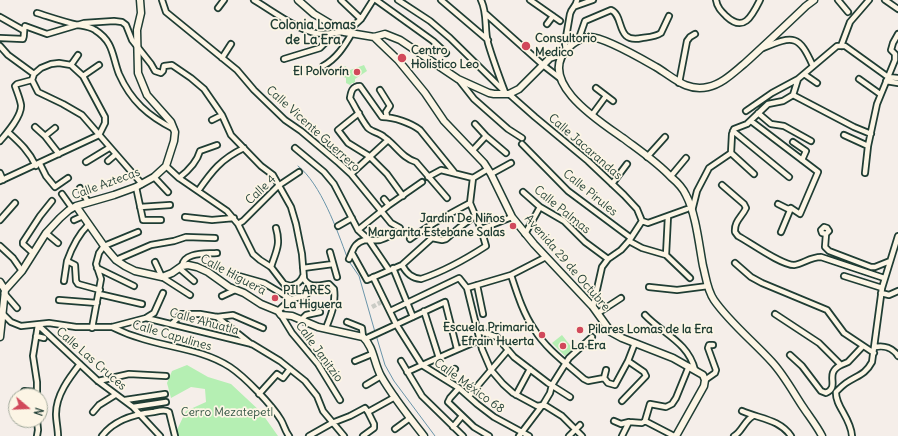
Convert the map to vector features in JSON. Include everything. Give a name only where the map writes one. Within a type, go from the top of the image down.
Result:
[{"type":"street","points":[[140,0],[141,13],[137,30],[138,73],[147,94],[174,129]]},
{"type":"street","name":"Calle Vicente Guerrero","points":[[162,0],[166,12],[237,70],[254,90],[284,120],[301,131],[350,174],[382,212],[400,230],[384,239],[368,239]]},
{"type":"street","points":[[218,8],[224,0]]},
{"type":"street","points":[[254,0],[290,22],[316,33],[348,32],[374,37],[385,34],[392,36],[458,79],[489,93],[507,93],[519,89],[553,57],[562,56]]},
{"type":"street","points":[[298,0],[314,14],[348,32]]},
{"type":"street","points":[[341,0],[361,19]]},
{"type":"street","points":[[322,66],[332,62],[347,42],[348,32],[361,19],[374,0],[433,41],[446,53]]},
{"type":"street","name":"Calle Jacarandas","points":[[398,0],[430,21],[450,38],[507,93],[588,161],[637,209],[642,220]]},
{"type":"street","points":[[441,0],[488,40]]},
{"type":"street","points":[[481,0],[486,14],[488,40],[507,93]]},
{"type":"street","points":[[530,0],[560,21]]},
{"type":"street","points":[[576,6],[577,0]]},
{"type":"street","points":[[566,51],[565,43],[571,10],[576,6],[593,0]]},
{"type":"street","points":[[716,0],[719,9],[738,24],[743,23],[752,15],[760,0]]},
{"type":"street","points":[[561,79],[559,67],[562,56],[566,51],[578,41],[586,38],[594,38],[614,45],[658,68],[679,83],[691,87],[702,88],[717,84],[731,75],[814,0]]},
{"type":"street","points":[[842,46],[850,22],[869,0]]},
{"type":"street","points":[[885,0],[898,9]]},
{"type":"street","points":[[841,1],[848,12]]},
{"type":"street","points":[[578,41],[585,21],[611,10],[615,12],[621,29],[626,35],[637,39],[655,36],[661,33],[668,16]]},
{"type":"street","points":[[37,13],[86,26],[95,30],[104,37],[111,46],[120,75],[130,95],[148,114],[174,129]]},
{"type":"street","points":[[486,14],[543,65],[561,79],[575,101],[671,176],[685,193],[708,286],[713,299],[773,363],[822,436]]},
{"type":"street","points":[[547,24],[553,16]]},
{"type":"street","points":[[0,17],[25,32],[23,39],[0,38]]},
{"type":"street","points":[[23,30],[25,26],[47,34],[89,22],[122,22],[126,25],[132,40],[151,64],[155,72],[161,73],[164,66],[172,65],[198,83],[208,94],[222,115],[232,135],[261,166],[273,175],[291,207],[302,254],[304,279],[306,283],[315,286],[329,284],[334,289],[334,307],[326,328]]},
{"type":"street","points":[[284,59],[320,48],[325,43],[330,33]]},
{"type":"street","points":[[679,83],[687,41],[690,36],[695,34]]},
{"type":"street","points":[[865,173],[868,146],[880,94],[896,57],[891,50],[898,34]]},
{"type":"street","name":"Avenida 29 de Octubre","points":[[374,37],[398,60],[425,93],[444,121],[474,150],[490,172],[512,217],[525,234],[593,307],[611,332],[689,366],[703,375],[705,380]]},
{"type":"street","points":[[762,48],[788,40],[794,40],[801,44],[814,66]]},
{"type":"street","points":[[222,58],[231,44]]},
{"type":"street","points":[[0,46],[8,55],[34,74]]},
{"type":"street","points":[[746,111],[772,93],[798,79],[837,46],[845,46],[887,79],[898,83]]},
{"type":"street","points":[[70,65],[78,55]]},
{"type":"street","points":[[0,173],[2,180],[38,165],[99,135],[105,117],[83,76],[70,65],[59,63],[41,68],[34,74],[32,80],[38,92],[82,115],[99,135],[139,185],[140,207],[143,220],[162,220]]},
{"type":"street","points":[[83,76],[99,65]]},
{"type":"street","points":[[804,74],[817,83]]},
{"type":"street","points":[[887,79],[898,78]]},
{"type":"street","name":"Calle Pirules","points":[[458,79],[474,99],[522,141],[568,191],[642,248],[666,255]]},
{"type":"street","points":[[733,131],[751,121],[768,104],[783,101],[793,95],[798,79]]},
{"type":"street","points":[[859,79],[880,94]]},
{"type":"street","points":[[0,141],[8,132],[20,112],[20,103],[15,86],[17,84],[32,80]]},
{"type":"street","points":[[447,198],[416,162],[409,160],[394,144],[369,129],[350,98],[353,89],[356,86],[360,86],[382,117],[387,117],[414,125],[420,130],[454,172]]},
{"type":"street","points":[[596,88],[614,101]]},
{"type":"street","points":[[380,90],[390,106],[386,112],[387,117]]},
{"type":"street","points":[[793,95],[854,127],[871,134]]},
{"type":"street","points":[[592,115],[606,96]]},
{"type":"street","points":[[359,113],[338,130],[348,143],[369,156],[387,174],[403,196]]},
{"type":"street","points":[[758,113],[771,124],[784,126],[811,141]]},
{"type":"street","points":[[212,120],[222,115]]},
{"type":"street","points":[[751,121],[818,172],[800,214],[791,208],[788,209],[778,204]]},
{"type":"street","points":[[475,124],[486,136],[506,153]]},
{"type":"street","points":[[35,127],[45,136],[59,154]]},
{"type":"street","points":[[45,136],[55,128]]},
{"type":"street","name":"Calle Aztecas","points":[[5,292],[22,271],[46,233],[60,218],[74,207],[139,185],[154,177],[166,166],[174,142],[174,129]]},
{"type":"street","points":[[731,153],[733,131]]},
{"type":"street","points":[[733,131],[789,177]]},
{"type":"street","points":[[8,132],[24,146],[55,187],[68,178]]},
{"type":"street","points":[[844,135],[868,146]]},
{"type":"street","points":[[474,150],[486,136]]},
{"type":"street","points":[[647,157],[666,138]]},
{"type":"street","points":[[350,174],[388,140]]},
{"type":"street","points":[[793,142],[806,151],[802,160]]},
{"type":"street","points":[[179,178],[188,171],[196,161],[200,151],[216,145]]},
{"type":"street","points":[[86,162],[109,148]]},
{"type":"street","points":[[198,191],[216,168],[230,155],[244,148]]},
{"type":"street","points":[[295,148],[324,172],[334,184],[358,230],[368,239],[391,269],[408,302],[413,316]]},
{"type":"street","points":[[731,153],[754,174]]},
{"type":"street","points":[[593,307],[602,267],[608,259],[621,250],[630,240],[642,220],[648,222],[694,208],[697,191],[709,168],[731,153]]},
{"type":"street","points":[[108,161],[115,155]]},
{"type":"street","points":[[671,176],[686,158]]},
{"type":"street","points":[[428,177],[441,170],[454,172],[473,178],[511,164]]},
{"type":"street","points":[[612,184],[628,164]]},
{"type":"street","points":[[166,166],[179,178],[227,211],[238,224],[253,254],[271,267],[284,284],[291,286],[300,282],[304,274]]},
{"type":"street","name":"Calle 4","points":[[238,224],[243,221],[278,186],[299,172]]},
{"type":"street","points":[[154,177],[168,192]]},
{"type":"street","points":[[402,266],[409,275],[421,279],[463,261],[479,248],[484,247],[486,244],[470,203],[473,178]]},
{"type":"street","points":[[358,230],[389,205],[422,182]]},
{"type":"street","points":[[722,185],[745,206],[744,211],[735,226],[735,232],[738,236],[777,259],[784,263],[797,265],[808,259],[821,257],[884,278]]},
{"type":"street","points":[[80,188],[88,202]]},
{"type":"street","name":"Calle Palmas","points":[[523,192],[540,207],[564,221],[585,242],[608,259]]},
{"type":"street","points":[[62,194],[83,216],[104,246],[116,260],[135,271],[162,277],[190,295]]},
{"type":"street","points":[[384,199],[389,205]]},
{"type":"street","points":[[33,254],[23,244],[23,242],[52,201]]},
{"type":"street","points":[[0,220],[15,203]]},
{"type":"street","points":[[410,239],[432,223],[455,213],[470,203]]},
{"type":"street","points":[[140,207],[170,205]]},
{"type":"street","points":[[525,234],[540,207]]},
{"type":"street","points":[[781,232],[791,208]]},
{"type":"street","points":[[74,220],[83,216]]},
{"type":"street","points":[[352,253],[367,280],[391,269],[402,266],[432,238],[442,240],[446,239],[475,216]]},
{"type":"street","points":[[668,216],[666,255],[690,278]]},
{"type":"street","points":[[185,217],[212,220],[234,218]]},
{"type":"street","points":[[481,229],[512,217]]},
{"type":"street","points":[[338,226],[352,218]]},
{"type":"street","points":[[64,281],[67,261],[72,249],[88,224]]},
{"type":"street","points":[[271,267],[277,251],[279,238],[276,228]]},
{"type":"street","points":[[92,328],[100,292],[101,278],[97,268],[98,258],[104,246],[138,232]]},
{"type":"street","points":[[46,233],[58,243]]},
{"type":"street","points":[[826,234],[825,247],[828,251],[871,267],[875,267],[890,261]]},
{"type":"street","points":[[852,436],[849,421],[836,397],[836,392],[846,383],[860,376],[868,369],[872,362],[884,278],[898,236]]},
{"type":"street","points":[[116,260],[150,245],[174,241],[186,237],[215,238]]},
{"type":"street","points":[[349,259],[356,245],[368,239]]},
{"type":"street","points":[[0,246],[13,258],[22,271]]},
{"type":"street","points":[[330,252],[337,277]]},
{"type":"street","points":[[162,277],[172,273],[180,267],[185,259],[191,256],[217,254]]},
{"type":"street","points":[[467,288],[477,286],[502,276],[511,275],[546,256]]},
{"type":"street","points":[[67,261],[75,265],[76,281],[78,284],[142,304]]},
{"type":"street","points":[[155,262],[162,277]]},
{"type":"street","points":[[735,263],[751,277],[762,283],[827,310],[844,333],[874,353]]},
{"type":"street","points":[[303,268],[333,264]]},
{"type":"street","name":"Calle Higuera","points":[[180,267],[188,265],[208,272],[219,281],[279,313],[364,338]]},
{"type":"street","points":[[180,267],[194,281]]},
{"type":"street","points":[[97,268],[134,286]]},
{"type":"street","points":[[232,274],[264,283],[290,299]]},
{"type":"street","points":[[511,275],[520,303],[534,330],[552,350],[584,379],[588,381],[604,378]]},
{"type":"street","points":[[844,276],[882,290],[889,295],[898,290]]},
{"type":"street","name":"Calle México 68","points":[[374,277],[396,324],[422,365],[459,388],[494,417],[521,434],[529,436]]},
{"type":"street","points":[[390,311],[459,278],[467,288],[482,350],[491,370],[502,384],[516,396],[537,406],[543,405],[562,416],[582,436]]},
{"type":"street","points":[[0,282],[5,292],[17,308]]},
{"type":"street","points":[[279,313],[290,299],[305,296],[315,286]]},
{"type":"street","points":[[477,286],[483,314]]},
{"type":"street","points":[[649,287],[677,290],[708,286]]},
{"type":"street","points":[[222,296],[235,290]]},
{"type":"street","points":[[0,337],[2,301],[5,292]]},
{"type":"street","points":[[146,318],[154,313],[162,293]]},
{"type":"street","points":[[598,313],[621,298]]},
{"type":"street","points":[[59,300],[98,303]]},
{"type":"street","points":[[364,338],[372,336],[444,302],[457,349]]},
{"type":"street","points":[[424,311],[439,358]]},
{"type":"street","points":[[301,320],[306,315],[320,312]]},
{"type":"street","name":"Calle Las Cruces","points":[[2,313],[7,319],[17,325],[38,325],[98,381],[133,407],[160,436]]},
{"type":"street","name":"Calle Janitzio","points":[[279,313],[292,333],[318,364],[340,400]]},
{"type":"street","points":[[172,324],[182,314],[200,314],[217,317],[233,315],[263,328]]},
{"type":"street","points":[[645,314],[657,326],[685,348],[691,357],[695,370]]},
{"type":"street","points":[[776,314],[820,343],[841,365]]},
{"type":"street","points":[[217,317],[252,344]]},
{"type":"street","name":"Calle Ahuatla","points":[[38,325],[48,323],[76,327],[112,327],[146,318],[238,342],[252,344],[280,361],[312,388],[323,411],[344,436]]},
{"type":"street","points":[[347,322],[362,328],[364,338],[381,376],[423,435]]},
{"type":"street","points":[[37,388],[33,356],[38,325]]},
{"type":"street","name":"Calle Capulines","points":[[112,327],[133,336],[185,349],[219,361],[235,372],[259,394],[281,420],[285,431],[289,436]]},
{"type":"street","points":[[478,331],[497,336],[508,350],[530,369],[570,397]]},
{"type":"street","points":[[36,336],[44,338]]},
{"type":"street","points":[[521,434],[543,405],[550,393],[552,385],[566,362],[572,354],[592,337]]},
{"type":"street","points":[[407,372],[480,340]]},
{"type":"street","points":[[604,378],[608,383],[615,385],[628,361],[635,343]]},
{"type":"street","points":[[614,421],[621,424],[629,422],[642,423],[645,421],[675,436],[701,392],[705,380],[716,370],[708,348],[709,344],[713,344]]},
{"type":"street","points":[[790,356],[802,366],[821,391],[826,393],[830,391],[833,386],[833,372],[835,368],[848,362],[864,346]]},
{"type":"street","points":[[875,347],[887,347],[897,354]]},
{"type":"street","points":[[469,396],[508,350]]},
{"type":"street","points":[[355,361],[372,354]]},
{"type":"street","points":[[401,361],[422,396],[463,436]]},
{"type":"street","points":[[622,401],[646,376],[644,372],[628,361]]},
{"type":"street","points":[[58,436],[56,413],[57,403],[65,385],[80,364]]},
{"type":"street","points":[[645,421],[650,404],[666,407],[672,404],[689,366]]},
{"type":"street","points":[[259,394],[277,374],[283,378],[290,369]]},
{"type":"street","points":[[447,380],[455,369]]},
{"type":"street","points":[[516,396],[530,369]]},
{"type":"street","points":[[604,378],[606,370]]},
{"type":"street","points":[[98,381],[129,374],[166,376]]},
{"type":"street","points":[[366,385],[381,376]]},
{"type":"street","points":[[459,388],[448,402],[474,427],[489,436]]},
{"type":"street","points":[[124,400],[165,394]]},
{"type":"street","points":[[93,412],[99,405],[116,395]]},
{"type":"street","points":[[368,412],[395,397]]},
{"type":"street","points":[[133,407],[166,402]]},
{"type":"street","points":[[309,436],[332,423],[365,408],[374,424],[374,428],[364,436]]},
{"type":"street","points":[[102,436],[128,417],[139,413],[168,410],[175,436]]},
{"type":"street","points":[[742,411],[781,425],[791,436]]},
{"type":"street","points":[[453,427],[462,416]]},
{"type":"street","points":[[734,436],[749,418],[753,416]]},
{"type":"street","points":[[394,428],[410,418]]},
{"type":"street","points":[[622,436],[629,422]]},
{"type":"street","points":[[569,436],[580,425]]},
{"type":"green space","name":"El Polvorín","points":[[364,65],[367,71],[355,79],[355,82],[350,85],[346,83],[346,78],[339,75],[345,66],[350,70]]},
{"type":"green space","name":"La Era","points":[[562,335],[573,349],[565,356],[552,343]]},
{"type":"green space","name":"Cerro Mezatepetl","points":[[187,365],[208,377],[231,384],[261,412],[278,436],[176,436],[175,434],[186,411],[206,402],[205,389],[191,387],[171,398],[167,383],[172,371]]},
{"type":"waterway","points":[[298,166],[314,184],[321,196],[333,221],[347,257]]},
{"type":"waterway","points":[[348,260],[359,276],[375,332]]},
{"type":"waterway","points":[[376,335],[385,365],[394,381],[435,436]]},
{"type":"tunnel","points":[[372,307],[385,300]]},
{"type":"place","name":"Consultorio Medico","points":[[526,46]]},
{"type":"place","name":"Centro Holistico Leo","points":[[402,58]]},
{"type":"place","name":"El Polvorín","points":[[357,72]]},
{"type":"place","name":"Jardin De Niños Margarita Estebane Salas","points":[[513,226]]},
{"type":"place","name":"PILARES La Higuera","points":[[275,298]]},
{"type":"place","name":"Pilares Lomas de la Era","points":[[580,330]]},
{"type":"place","name":"Escuela Primaria Efrain Huerta","points":[[542,335]]},
{"type":"place","name":"La Era","points":[[563,346]]},
{"type":"district","name":"Colonia Lomas de La Era","points":[[313,32]]}]
